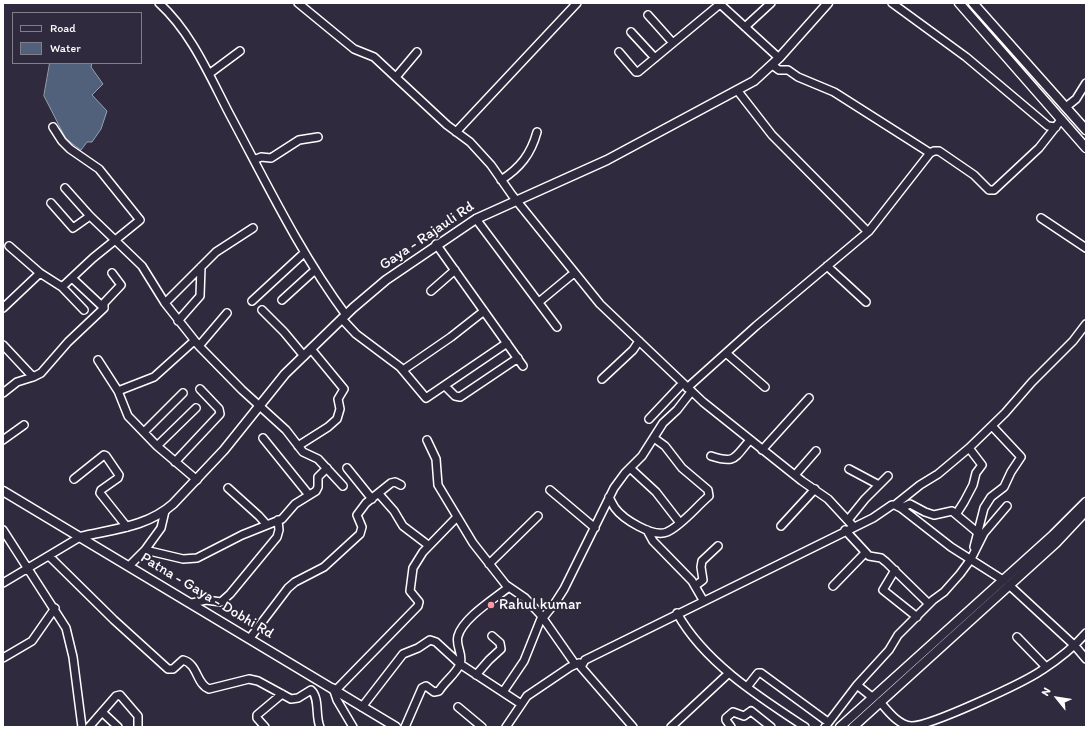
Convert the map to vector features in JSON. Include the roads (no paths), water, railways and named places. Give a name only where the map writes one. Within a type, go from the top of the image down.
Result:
[{"type":"main road","name":"Gaya - Rajauli Rd","points":[[80,537],[127,527],[165,512],[197,480],[235,437],[276,384],[311,349],[344,317],[386,280],[436,244],[476,219],[607,160],[757,78],[779,58],[828,3]]},
{"type":"main road","points":[[959,3],[1086,148]]},
{"type":"main road","points":[[973,3],[1086,130]]},
{"type":"main road","name":"Patna - Gaya - Dobhi Rd","points":[[3,490],[396,727]]},
{"type":"main road","points":[[853,727],[1006,582],[1086,502]]},
{"type":"main road","points":[[840,727],[872,697],[1006,582],[1056,543],[1086,511]]},
{"type":"street","points":[[159,3],[185,33],[209,74],[304,253],[356,334],[403,370],[426,398],[507,343]]},
{"type":"street","points":[[298,3],[354,49],[371,55],[480,152],[516,200],[600,304],[687,388],[762,450],[833,504],[853,526]]},
{"type":"street","points":[[456,132],[577,3]]},
{"type":"street","points":[[745,27],[771,3]]},
{"type":"street","points":[[892,3],[966,57],[1048,126],[1056,127]]},
{"type":"street","points":[[619,52],[636,72],[720,4],[779,58]]},
{"type":"street","points":[[648,15],[673,43]]},
{"type":"street","points":[[631,32],[654,58]]},
{"type":"street","points":[[209,74],[240,51]]},
{"type":"street","points":[[396,77],[418,52]]},
{"type":"street","points":[[772,65],[779,70],[788,70],[798,77],[834,92],[930,153]]},
{"type":"street","points":[[1066,107],[1076,99],[1086,83]]},
{"type":"street","points":[[737,90],[772,135],[868,232]]},
{"type":"street","points":[[649,419],[868,232],[930,153],[934,151],[940,152],[974,175],[989,190],[994,190],[1030,157],[1062,120]]},
{"type":"street","points":[[53,127],[62,141],[76,154],[99,169],[109,184],[139,218],[138,223],[115,239],[62,287]]},
{"type":"street","points":[[501,180],[515,171],[522,164],[534,142],[537,132]]},
{"type":"street","points":[[254,160],[260,157],[271,158],[299,140],[318,137]]},
{"type":"street","points":[[65,188],[90,216],[142,266],[165,304],[197,344],[286,430],[306,454],[318,459],[343,486]]},
{"type":"street","points":[[51,203],[73,228],[90,216]]},
{"type":"street","points":[[1041,218],[1086,248]]},
{"type":"street","points":[[476,219],[558,327]]},
{"type":"street","points":[[165,304],[216,252],[253,228]]},
{"type":"street","points":[[436,244],[524,366]]},
{"type":"street","points":[[9,246],[40,273],[62,287],[84,310]]},
{"type":"street","points":[[252,300],[304,253]]},
{"type":"street","points":[[827,266],[866,302]]},
{"type":"street","points":[[178,321],[200,296],[201,267]]},
{"type":"street","points":[[282,300],[315,270]]},
{"type":"street","points":[[431,291],[455,270]]},
{"type":"street","points":[[3,308],[40,273]]},
{"type":"street","points":[[3,393],[16,382],[41,373],[68,342],[104,307],[104,303],[121,285],[112,273]]},
{"type":"street","points":[[539,302],[574,273]]},
{"type":"street","points":[[72,278],[104,307]]},
{"type":"street","points":[[262,310],[284,332],[304,356]]},
{"type":"street","points":[[403,370],[484,311]]},
{"type":"street","points":[[118,391],[154,377],[197,344],[227,313]]},
{"type":"street","points":[[898,506],[920,485],[938,474],[969,448],[992,426],[1047,365],[1073,341],[1086,324]]},
{"type":"street","points":[[602,379],[633,350],[639,341]]},
{"type":"street","points":[[3,345],[33,377]]},
{"type":"street","points":[[298,446],[328,427],[337,419],[340,410],[338,399],[344,389],[311,349]]},
{"type":"street","points":[[726,353],[765,387]]},
{"type":"street","points":[[445,386],[455,396],[460,397],[518,358]]},
{"type":"street","points":[[98,360],[118,391],[125,411],[157,446],[197,480]]},
{"type":"street","points":[[503,692],[524,662],[542,617],[556,602],[564,589],[609,497],[630,468],[642,456],[663,423],[677,410],[687,388]]},
{"type":"street","points":[[176,462],[220,414],[219,409],[200,389]]},
{"type":"street","points":[[144,432],[183,393]]},
{"type":"street","points":[[762,450],[809,398]]},
{"type":"street","points":[[157,446],[196,408]]},
{"type":"street","points":[[3,440],[24,425]]},
{"type":"street","points":[[974,551],[982,512],[986,504],[991,497],[1004,487],[1009,474],[1021,457],[992,426]]},
{"type":"street","points":[[263,438],[309,495]]},
{"type":"street","points":[[609,497],[614,508],[621,514],[632,522],[658,534],[666,533],[680,523],[709,496],[710,492],[682,468],[665,446],[654,438]]},
{"type":"street","points":[[427,440],[436,459],[438,485],[473,543],[509,587],[530,602],[583,670],[633,727]]},
{"type":"street","points":[[711,456],[726,461],[731,460],[750,440]]},
{"type":"street","points":[[957,514],[973,486],[976,473],[982,465],[969,448]]},
{"type":"street","points":[[795,475],[816,451]]},
{"type":"street","points":[[74,478],[104,455],[106,456],[119,475],[118,478],[101,490],[100,493],[127,527]]},
{"type":"street","points":[[145,550],[183,559],[197,558],[242,534],[267,525],[285,516],[295,504],[317,489],[318,477],[327,468]]},
{"type":"street","points":[[347,468],[372,499]]},
{"type":"street","points":[[630,468],[656,492],[680,523]]},
{"type":"street","points":[[849,469],[878,485]]},
{"type":"street","points":[[848,520],[878,485],[888,476]]},
{"type":"street","points":[[250,638],[288,588],[295,582],[324,567],[360,534],[362,527],[357,515],[362,507],[391,483],[395,482],[401,485]]},
{"type":"street","points":[[228,488],[267,525]]},
{"type":"street","points":[[550,490],[595,528]]},
{"type":"street","points":[[781,526],[815,490]]},
{"type":"street","points":[[379,494],[394,511],[403,526],[428,545]]},
{"type":"street","points":[[506,727],[521,704],[531,693],[578,663],[853,526],[898,506],[910,504],[934,515],[950,510],[957,514],[977,532]]},
{"type":"street","points":[[898,506],[947,544],[1006,582],[1075,646],[1086,659]]},
{"type":"street","points":[[747,687],[758,673],[762,673],[826,725],[857,685],[888,650],[898,635],[929,604],[948,588],[971,559],[984,533],[1007,506]]},
{"type":"street","points":[[129,566],[145,550],[160,528],[165,512]]},
{"type":"street","points":[[489,564],[538,516]]},
{"type":"street","points":[[353,727],[337,700],[335,689],[418,606],[419,602],[410,593],[409,588],[413,568],[428,545],[457,517]]},
{"type":"street","points":[[192,603],[206,600],[221,602],[230,594],[277,537],[279,526],[278,520]]},
{"type":"street","points":[[3,530],[54,608],[69,637],[82,727]]},
{"type":"street","points":[[647,530],[651,538],[695,586],[703,600]]},
{"type":"street","points":[[845,530],[871,558],[881,558],[929,604]]},
{"type":"street","points":[[3,583],[80,537]]},
{"type":"street","points":[[695,586],[702,580],[702,561],[718,546]]},
{"type":"street","points":[[833,586],[866,553]]},
{"type":"street","points":[[49,556],[114,620],[168,669],[174,669],[184,660],[194,667],[202,684],[209,689],[244,679],[253,680],[294,700],[308,690],[312,691],[316,699],[316,715],[320,727]]},
{"type":"street","points":[[895,570],[883,590],[917,617]]},
{"type":"street","points":[[405,727],[422,688],[426,686],[434,692],[439,691],[460,664],[461,656],[457,639],[461,630],[474,615],[509,587]]},
{"type":"street","points":[[3,658],[32,641],[54,608]]},
{"type":"street","points":[[677,613],[691,634],[729,673],[805,727]]},
{"type":"street","points":[[880,702],[889,713],[905,724],[918,725],[942,717],[1022,682],[1075,646],[1086,633]]},
{"type":"street","points":[[476,675],[501,649],[500,643],[492,636]]},
{"type":"street","points":[[1017,637],[1046,667]]},
{"type":"street","points":[[362,707],[400,657],[407,651],[418,648],[428,640],[436,642],[460,664],[521,704]]},
{"type":"street","points":[[671,727],[729,673]]},
{"type":"street","points":[[857,685],[872,697]]},
{"type":"street","points":[[265,727],[257,718],[257,715],[282,694]]},
{"type":"street","points":[[89,727],[116,696],[121,695],[138,716],[138,727]]},
{"type":"street","points":[[458,707],[482,727]]},
{"type":"street","points":[[731,727],[726,720],[730,713],[733,712],[744,716],[752,711],[771,727]]},
{"type":"street","points":[[102,712],[118,727]]},
{"type":"water","points":[[50,64],[92,64],[91,67],[103,84],[92,95],[107,111],[101,129],[92,142],[87,142],[81,150],[66,139],[44,96]]},
{"type":"place","name":"Rahul kumar","points":[[491,605]]}]
